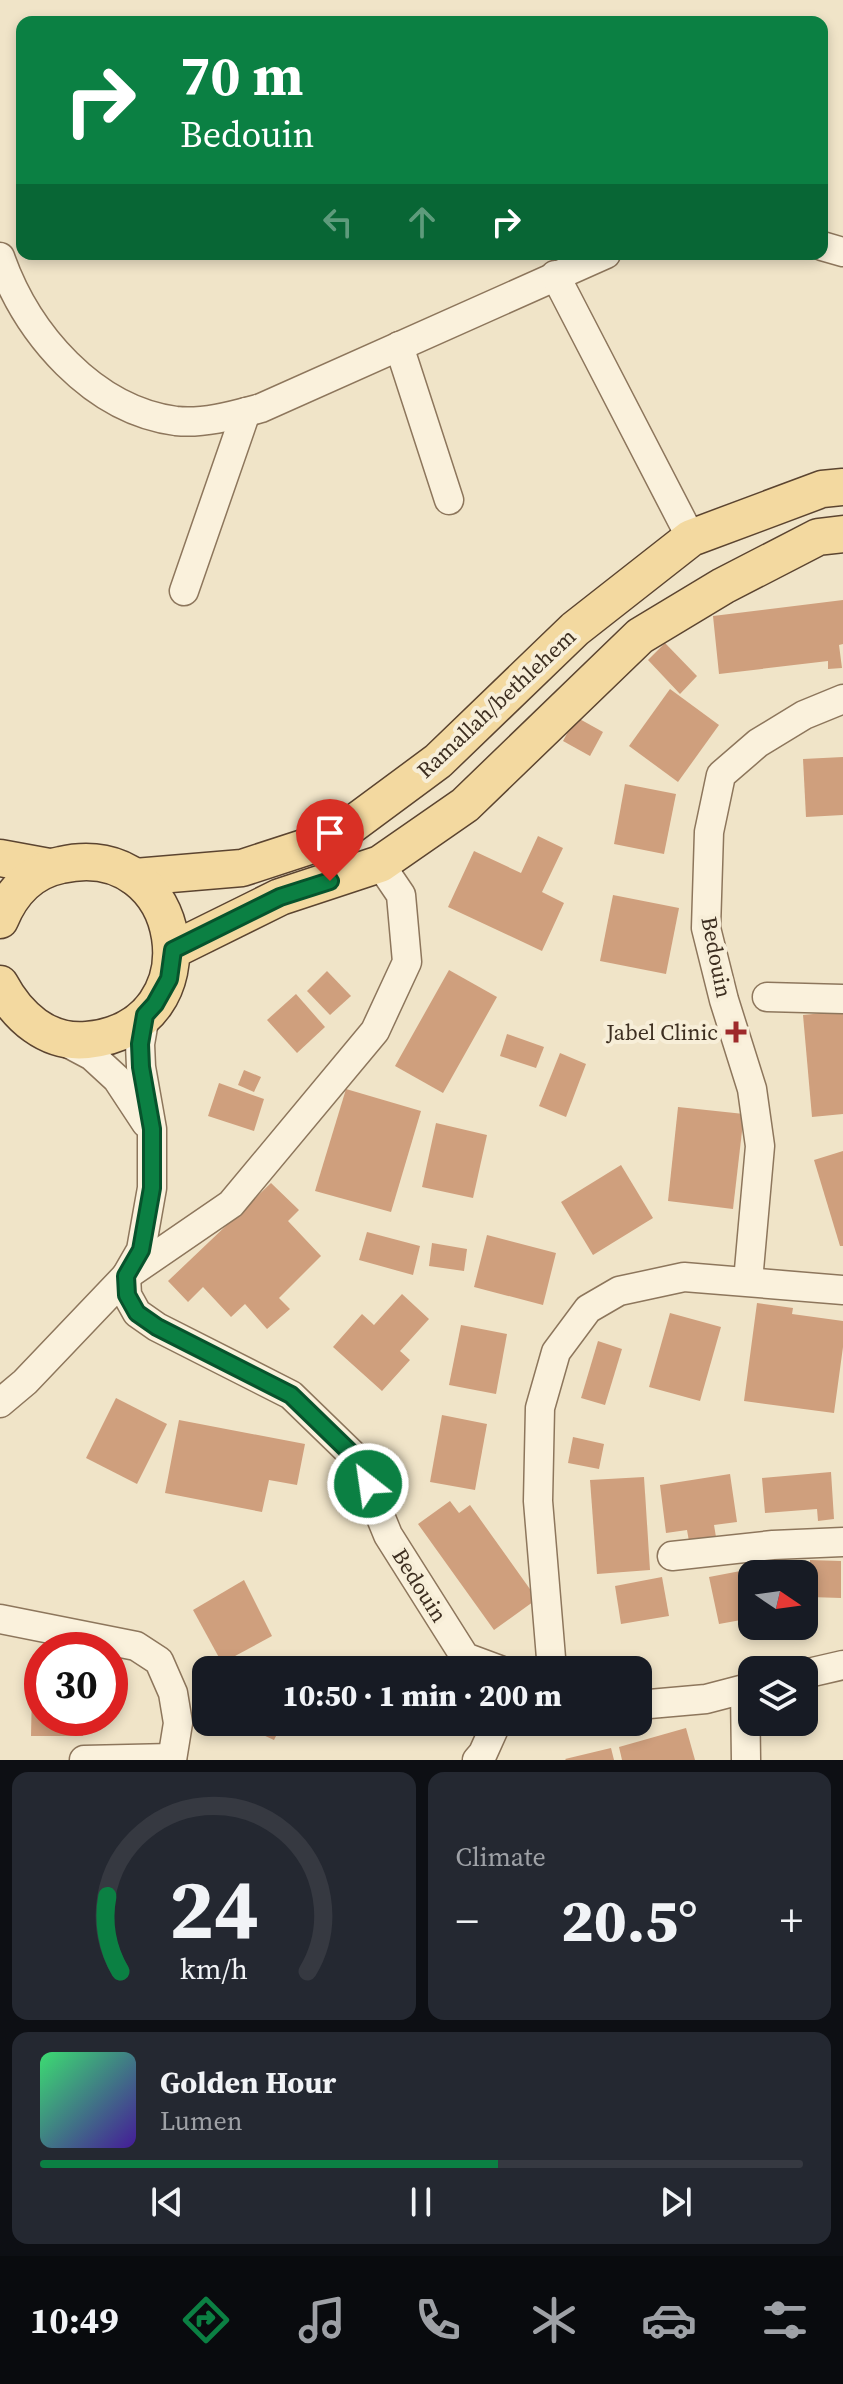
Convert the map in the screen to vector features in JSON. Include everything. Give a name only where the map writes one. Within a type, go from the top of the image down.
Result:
[{"type":"main road","name":"Ramallah/bethlehem","points":[[135,877],[242,868],[334,838],[438,761],[575,629],[691,538],[822,489],[843,487]]},
{"type":"main road","points":[[173,950],[280,897],[380,864],[465,805],[640,636],[723,586],[818,537],[843,534]]},
{"type":"main road","points":[[0,858],[49,867]]},
{"type":"main road","points":[[0,920],[7,904],[24,883],[49,867],[79,861],[108,864],[135,877],[155,897],[168,922],[173,950],[169,979],[155,1004],[134,1025],[108,1038],[82,1041],[55,1036],[31,1024],[12,1006],[0,984]]},
{"type":"street","points":[[0,257],[28,316],[55,352],[107,398],[143,415],[180,421],[261,408],[591,260]]},
{"type":"street","points":[[555,275],[691,538]]},
{"type":"street","points":[[399,346],[449,500]]},
{"type":"street","points":[[184,591],[246,412]]},
{"type":"street","name":"Bedouin","points":[[748,1281],[760,1146],[752,1089],[724,1000],[706,928],[709,832],[721,775],[758,743],[804,715],[843,699]]},
{"type":"street","points":[[0,1403],[25,1382],[126,1276],[231,1204],[375,1031],[407,962],[401,895],[380,864]]},
{"type":"street","points":[[767,997],[843,999]]},
{"type":"street","points":[[126,1276],[141,1250],[152,1188],[152,1129],[140,1044],[145,1015]]},
{"type":"street","points":[[55,1036],[92,1056],[117,1079],[152,1129]]},
{"type":"street","name":"Bedouin","points":[[126,1276],[127,1295],[137,1313],[157,1327],[291,1395],[357,1459],[388,1535],[464,1656]]},
{"type":"street","points":[[551,1656],[538,1501],[540,1408],[556,1352],[588,1309],[619,1291],[684,1277],[843,1290]]},
{"type":"street","points":[[672,1556],[773,1545],[843,1542]]},
{"type":"street","points":[[0,1619],[136,1646],[159,1661],[173,1693],[178,1723],[172,1759],[84,1760]]},
{"type":"street","points":[[818,1671],[843,1665]]},
{"type":"street","points":[[652,1704],[706,1699],[738,1691]]},
{"type":"street","points":[[477,1760],[491,1736]]},
{"type":"street","points":[[746,1760],[747,1736]]},
{"type":"building","points":[[843,600],[843,644],[839,645],[842,668],[828,669],[828,661],[719,674],[713,616]]},
{"type":"building","points":[[665,643],[697,676],[680,694],[648,660]]},
{"type":"building","points":[[670,689],[719,725],[678,782],[629,746]]},
{"type":"building","points":[[576,717],[603,732],[590,756],[563,741]]},
{"type":"building","points":[[843,757],[843,815],[806,817],[803,759]]},
{"type":"building","points":[[625,784],[676,794],[664,854],[614,844]]},
{"type":"building","points":[[538,836],[563,848],[542,892],[564,903],[542,951],[448,907],[474,851],[521,873]]},
{"type":"building","points":[[613,895],[679,908],[666,974],[600,961]]},
{"type":"building","points":[[449,970],[497,997],[443,1093],[395,1066]]},
{"type":"building","points":[[327,971],[351,996],[330,1015],[307,991]]},
{"type":"building","points":[[296,994],[325,1027],[297,1053],[267,1020]]},
{"type":"building","points":[[843,1011],[843,1114],[812,1117],[803,1015]]},
{"type":"building","points":[[507,1034],[544,1047],[536,1068],[500,1056]]},
{"type":"building","points":[[560,1053],[586,1064],[566,1117],[539,1106]]},
{"type":"building","points":[[244,1070],[261,1077],[254,1092],[238,1085]]},
{"type":"building","points":[[219,1083],[264,1099],[254,1131],[208,1116]]},
{"type":"building","points":[[346,1089],[421,1111],[391,1212],[315,1191]]},
{"type":"building","points":[[678,1107],[744,1114],[733,1209],[668,1201]]},
{"type":"building","points":[[436,1123],[487,1135],[473,1198],[422,1187]]},
{"type":"building","points":[[843,1151],[843,1246],[840,1246],[814,1160]]},
{"type":"building","points":[[621,1165],[653,1218],[593,1255],[561,1202]]},
{"type":"building","points":[[271,1183],[299,1210],[288,1221],[321,1256],[279,1298],[290,1309],[267,1329],[245,1304],[231,1317],[203,1287],[188,1302],[168,1281]]},
{"type":"building","points":[[367,1232],[420,1246],[413,1275],[359,1260]]},
{"type":"building","points":[[487,1235],[556,1253],[543,1305],[474,1287]]},
{"type":"building","points":[[432,1243],[467,1249],[464,1271],[429,1266]]},
{"type":"building","points":[[402,1294],[429,1319],[400,1351],[410,1360],[382,1391],[333,1347],[362,1314],[374,1325]]},
{"type":"building","points":[[757,1303],[793,1308],[792,1314],[843,1321],[843,1347],[834,1413],[744,1401]]},
{"type":"building","points":[[670,1313],[721,1327],[700,1401],[649,1387]]},
{"type":"building","points":[[461,1325],[507,1334],[496,1394],[449,1385]]},
{"type":"building","points":[[598,1341],[622,1349],[605,1405],[581,1398]]},
{"type":"building","points":[[116,1398],[167,1424],[137,1484],[86,1458]]},
{"type":"building","points":[[442,1415],[487,1424],[475,1490],[430,1482]]},
{"type":"building","points":[[179,1420],[305,1444],[297,1485],[269,1480],[262,1512],[165,1493]]},
{"type":"building","points":[[573,1437],[604,1444],[599,1469],[568,1463]]},
{"type":"building","points":[[831,1472],[834,1519],[818,1521],[817,1509],[765,1513],[762,1478]]},
{"type":"building","points":[[730,1474],[737,1522],[714,1525],[717,1543],[690,1547],[687,1530],[666,1533],[660,1485]]},
{"type":"building","points":[[644,1477],[650,1570],[597,1574],[590,1480]]},
{"type":"building","points":[[450,1501],[459,1513],[470,1505],[537,1599],[494,1630],[418,1524]]},
{"type":"building","points":[[818,1560],[841,1561],[841,1598],[818,1597]]},
{"type":"building","points":[[738,1571],[738,1621],[719,1624],[709,1577]]},
{"type":"building","points":[[662,1577],[669,1616],[621,1624],[615,1586]]},
{"type":"building","points":[[244,1580],[272,1636],[235,1656],[218,1656],[193,1610]]},
{"type":"building","points":[[686,1728],[695,1760],[622,1760],[619,1747]]},
{"type":"building","points":[[611,1748],[614,1760],[565,1759]]},
{"type":"place","name":"Jabel Clinic","points":[[736,1032]]},
{"type":"route","points":[[330,881],[280,897],[173,950],[169,979],[145,1015],[140,1044],[152,1129],[152,1188],[141,1250],[126,1276],[127,1295],[137,1313],[157,1327],[291,1395],[357,1459],[368,1484]]}]
